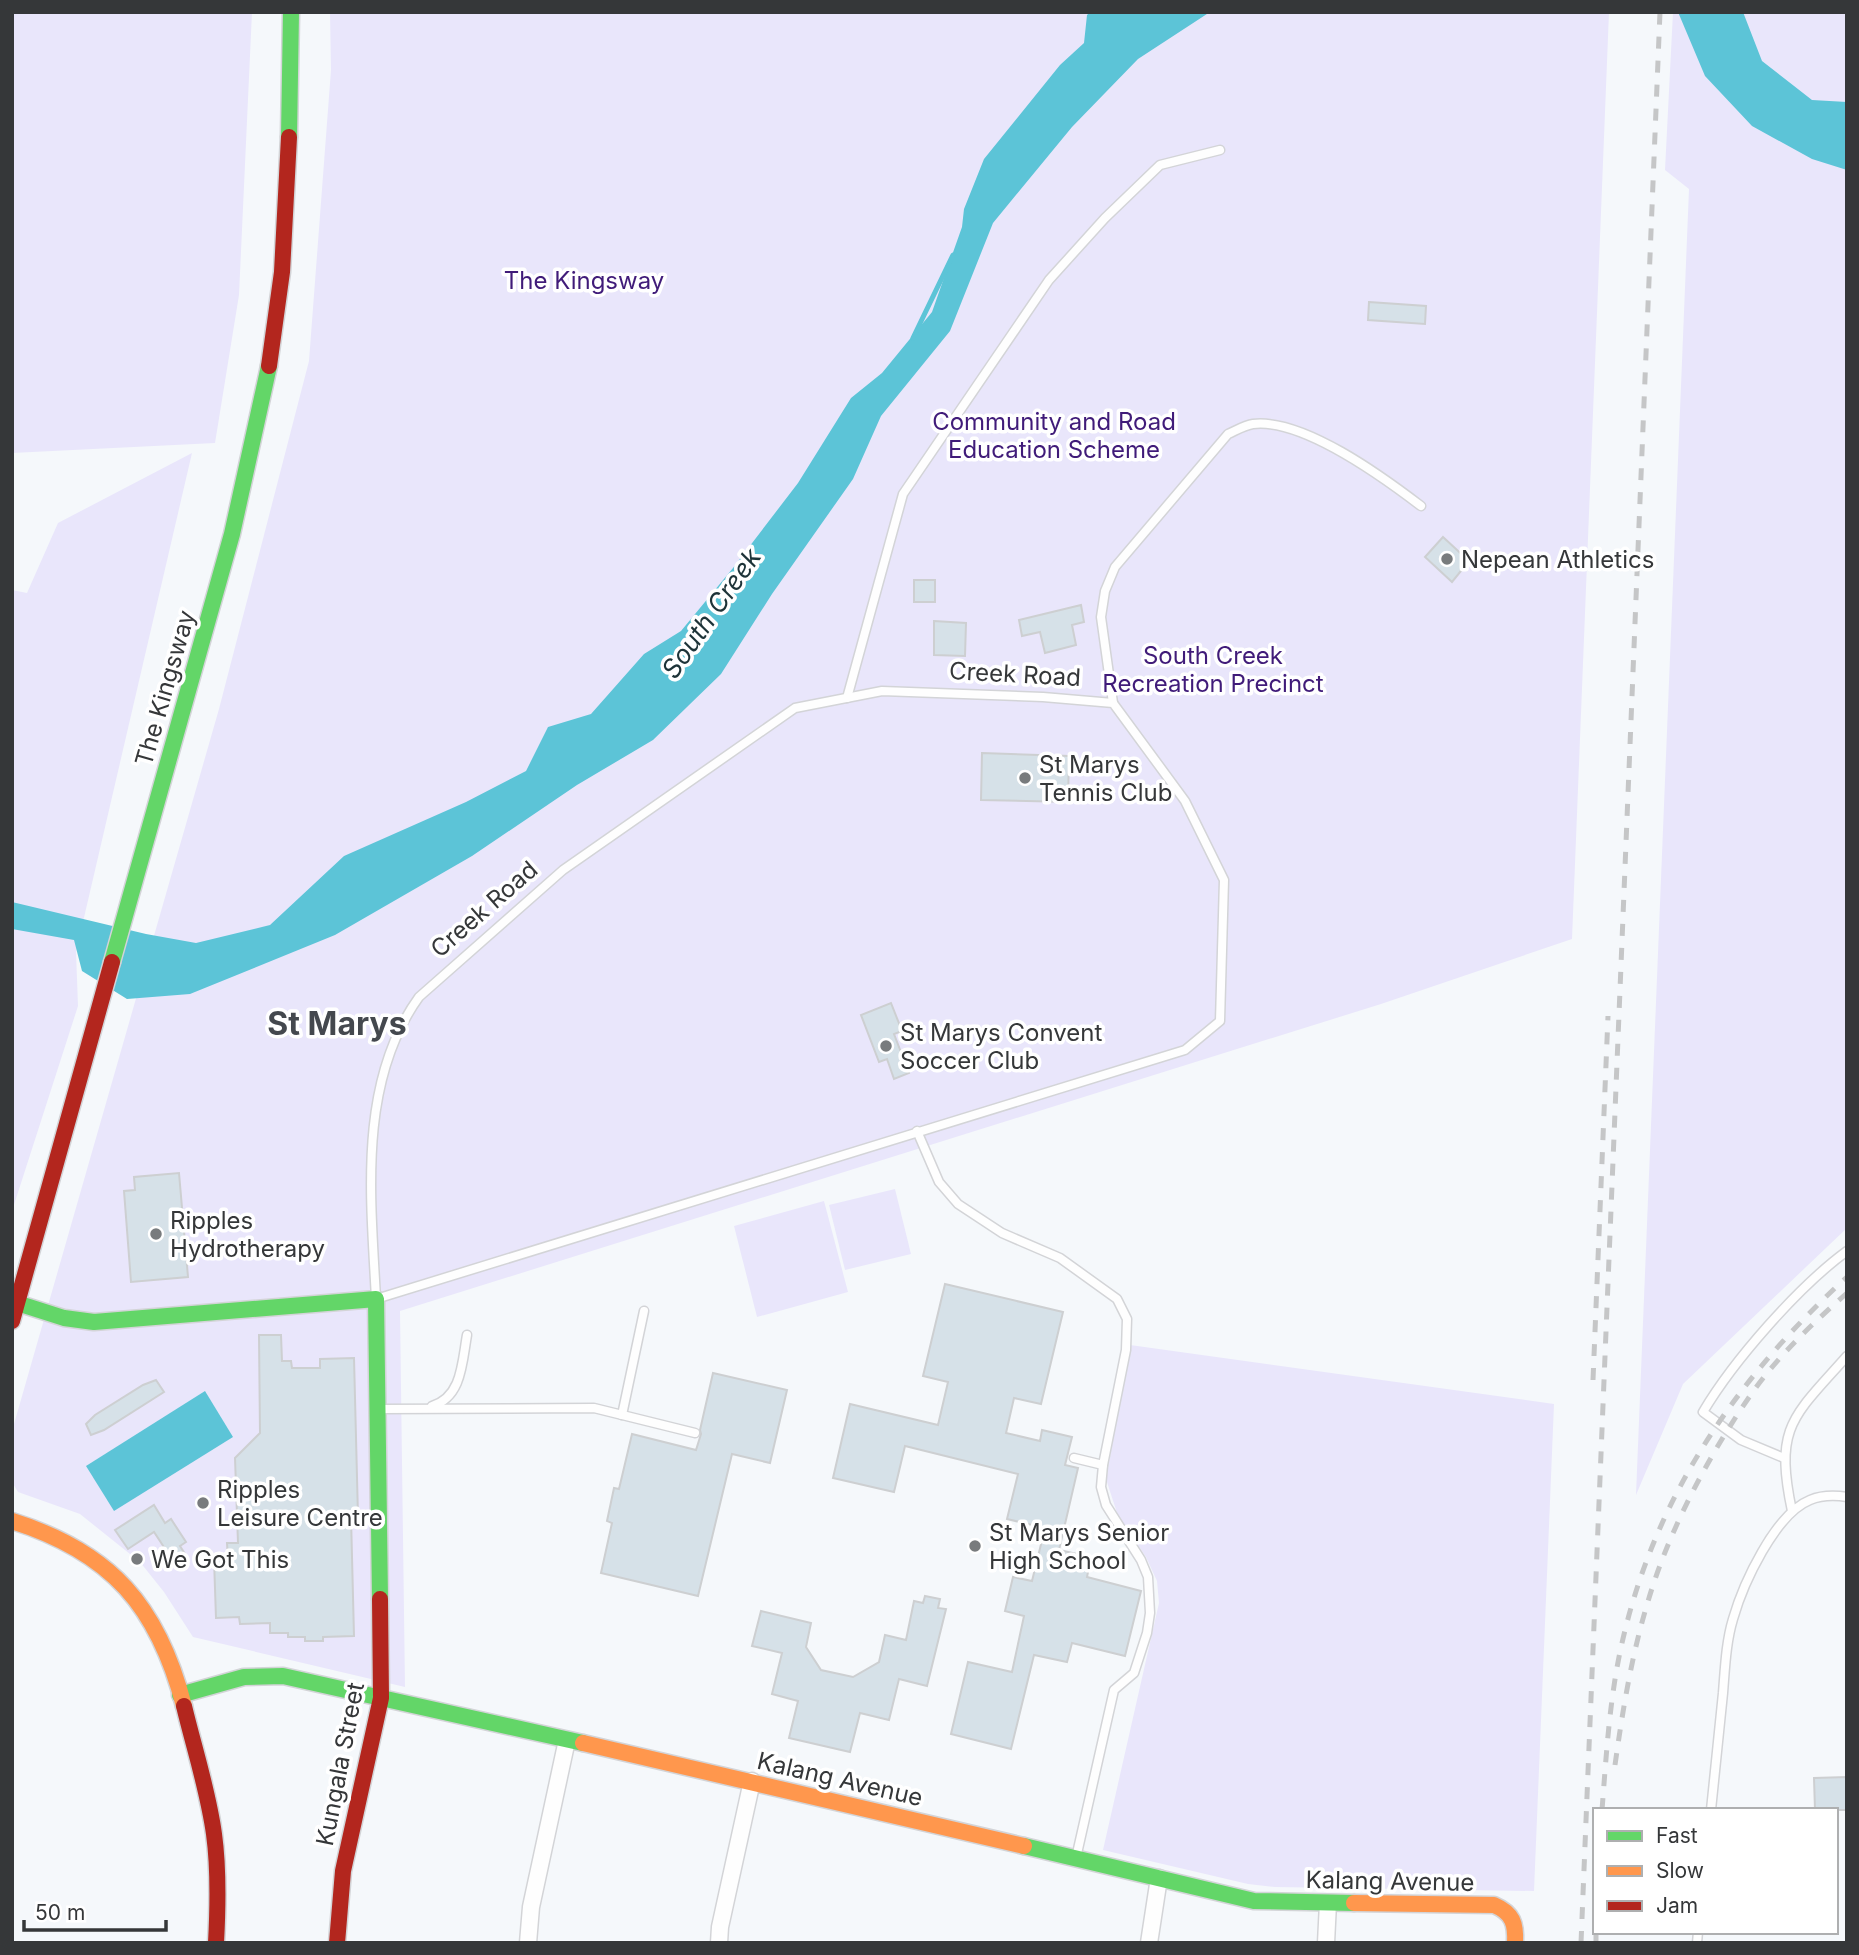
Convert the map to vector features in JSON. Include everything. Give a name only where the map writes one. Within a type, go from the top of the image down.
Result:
[{"type":"street","name":"The Kingsway","points":[[12,1321],[226,554],[262,406],[278,307],[285,241],[292,12]]},
{"type":"street","name":"Creek Road","points":[[17,1303],[64,1318],[94,1322],[376,1299]]},
{"type":"street","name":"Kungala Street","points":[[337,1943],[343,1871],[381,1698],[376,1299]]},
{"type":"street","points":[[12,1521],[71,1542],[104,1565],[135,1598],[159,1636],[173,1669],[214,1834],[218,1891],[216,1943]]},
{"type":"street","name":"Kalang Avenue","points":[[180,1695],[268,1674],[752,1781],[1254,1901],[1494,1905],[1510,1913],[1514,1921],[1515,1943]]},
{"type":"street","points":[[528,1943],[533,1895],[567,1740]]},
{"type":"street","points":[[719,1943],[720,1927],[752,1781]]},
{"type":"street","points":[[1149,1943],[1159,1878]]},
{"type":"street","points":[[1326,1943],[1328,1903]]},
{"type":"lane","points":[[846,698],[903,494],[1049,280],[1105,218],[1160,164],[1220,150]]},
{"type":"lane","points":[[1113,703],[1101,617],[1105,591],[1115,567],[1228,434],[1252,424],[1286,426],[1374,471],[1421,506]]},
{"type":"lane","name":"Creek Road","points":[[882,691],[1043,697],[1113,703],[1185,801],[1224,880],[1220,1021],[1185,1050],[376,1299],[372,1163],[376,1112],[388,1055],[403,1019],[419,997],[563,870],[795,708],[882,691]]},
{"type":"lane","points":[[917,1131],[939,1182],[958,1204],[1002,1233],[1060,1258],[1117,1299],[1127,1319],[1126,1350],[1101,1487],[1106,1505],[1141,1560],[1148,1577],[1150,1613],[1147,1633],[1134,1673],[1114,1690],[1076,1858]]},
{"type":"lane","points":[[1784,1458],[1741,1440],[1703,1412],[1722,1383],[1771,1324],[1847,1251]]},
{"type":"lane","points":[[622,1415],[644,1311]]},
{"type":"lane","points":[[422,1409],[443,1403],[453,1395],[467,1335]]},
{"type":"lane","points":[[1792,1511],[1784,1458],[1787,1437],[1798,1411],[1847,1356]]},
{"type":"lane","points":[[377,1409],[594,1408],[695,1433]]},
{"type":"lane","points":[[1074,1458],[1103,1465]]},
{"type":"lane","points":[[1711,1808],[1727,1654],[1733,1620],[1744,1589],[1757,1561],[1792,1511],[1808,1501],[1825,1496],[1847,1497]]},
{"type":"green space","points":[[12,12],[252,12],[239,295],[215,443],[12,453]]},
{"type":"green space","name":"South Creek Recreation Precinct","points":[[330,12],[1609,12],[1572,939],[1381,1004],[400,1311],[405,1687],[193,1637],[164,1592],[140,1562],[80,1514],[18,1492],[12,1482],[12,1431],[219,709],[309,361],[331,70]]},
{"type":"green space","points":[[1673,12],[1847,12],[1847,1228],[1683,1384],[1636,1495],[1689,189],[1665,170]]},
{"type":"green space","points":[[192,453],[76,952],[78,1006],[12,1211],[12,590],[27,593],[58,523]]},
{"type":"green space","points":[[895,1189],[911,1254],[845,1270],[829,1205]]},
{"type":"green space","points":[[824,1201],[848,1292],[757,1317],[734,1226]]},
{"type":"green space","points":[[1130,1345],[1554,1404],[1534,1891],[1275,1887],[1248,1884],[1103,1850],[1159,1603],[1157,1581],[1146,1557],[1118,1516],[1106,1479]]},
{"type":"water","points":[[1090,12],[1210,12],[1138,59],[1072,127],[993,223],[950,331],[881,416],[853,479],[772,594],[721,674],[653,740],[577,785],[472,856],[335,935],[190,994],[127,999],[82,971],[74,940],[12,929],[12,902],[196,943],[270,925],[344,856],[466,802],[526,771],[548,727],[591,714],[644,654],[681,631],[798,483],[851,398],[882,373],[932,312],[962,227],[964,209],[984,159],[1060,65],[1084,43],[1087,15]]},
{"type":"water","points":[[1678,12],[1743,12],[1762,61],[1812,100],[1847,102],[1847,170],[1812,159],[1752,126],[1705,76]]},
{"type":"water","points":[[205,1391],[233,1437],[114,1511],[86,1466]]},
{"type":"building","points":[[1369,302],[1426,306],[1425,324],[1368,320]]},
{"type":"building","name":"Nepean Athletics","points":[[1443,537],[1469,561],[1452,582],[1425,557]]},
{"type":"building","points":[[914,580],[935,580],[935,602],[914,602]]},
{"type":"building","points":[[1081,605],[1084,622],[1072,625],[1076,645],[1045,653],[1040,632],[1022,636],[1019,620]]},
{"type":"building","points":[[934,621],[966,623],[965,656],[934,655]]},
{"type":"building","name":"St Marys Tennis Club","points":[[982,753],[1069,756],[1068,802],[981,800]]},
{"type":"building","name":"St Marys Convent Soccer Club","points":[[891,1003],[902,1031],[894,1034],[909,1073],[894,1079],[887,1059],[879,1062],[861,1015]]},
{"type":"building","name":"Ripples Hydrotherapy","points":[[179,1173],[188,1277],[131,1282],[124,1191],[135,1190],[134,1177]]},
{"type":"building","points":[[945,1284],[1063,1312],[1041,1404],[1014,1398],[1006,1433],[1040,1441],[1042,1430],[1072,1437],[1065,1465],[1078,1468],[1059,1550],[1091,1557],[1087,1577],[1141,1591],[1125,1656],[1072,1643],[1067,1662],[1034,1655],[1011,1749],[951,1734],[968,1662],[1012,1672],[1024,1616],[1005,1611],[1013,1577],[1032,1581],[1045,1528],[1007,1519],[1018,1474],[905,1446],[894,1492],[833,1478],[850,1404],[938,1425],[948,1382],[923,1376]]},
{"type":"building","points":[[259,1335],[281,1335],[282,1361],[291,1361],[292,1368],[320,1368],[320,1359],[354,1358],[358,1517],[351,1517],[354,1636],[323,1637],[323,1641],[305,1641],[305,1637],[288,1637],[288,1633],[270,1633],[270,1623],[240,1624],[239,1617],[216,1618],[214,1559],[228,1559],[227,1543],[238,1543],[235,1458],[260,1433]]},
{"type":"building","points":[[713,1373],[787,1390],[770,1463],[732,1454],[698,1596],[601,1573],[612,1523],[607,1521],[614,1488],[619,1489],[632,1434],[696,1450]]},
{"type":"building","points":[[156,1380],[164,1392],[104,1430],[91,1435],[86,1424],[95,1415],[143,1385]]},
{"type":"building","points":[[154,1505],[165,1523],[171,1519],[186,1542],[180,1546],[185,1554],[173,1561],[154,1532],[128,1549],[115,1530]]},
{"type":"building","points":[[925,1596],[940,1599],[938,1608],[946,1609],[927,1686],[899,1679],[889,1720],[860,1713],[850,1752],[789,1738],[798,1701],[772,1694],[782,1653],[752,1646],[761,1611],[811,1623],[806,1647],[821,1670],[853,1677],[879,1662],[885,1635],[906,1640],[914,1601],[923,1603]]},
{"type":"building","points":[[1847,1777],[1847,1810],[1815,1808],[1814,1778]]},
{"type":"waterway","name":"South Creek","points":[[913,338],[953,255]]},
{"type":"railway","points":[[1581,1943],[1660,12]]},
{"type":"railway","points":[[1593,1380],[1608,1016]]},
{"type":"railway","points":[[1602,1808],[1610,1714],[1619,1657],[1633,1601],[1652,1548],[1675,1497],[1702,1449],[1733,1403],[1768,1359],[1847,1277]]},
{"type":"railway","points":[[1615,1765],[1643,1619],[1680,1518],[1721,1440],[1762,1379],[1796,1340],[1847,1293]]},
{"type":"railway","points":[[1596,1934],[1596,1943]]},
{"type":"traffic: fast","points":[[289,137],[291,12]]},
{"type":"traffic: fast","points":[[112,962],[232,534],[269,366]]},
{"type":"traffic: fast","points":[[17,1303],[64,1318],[94,1322],[376,1299],[380,1599]]},
{"type":"traffic: fast","points":[[180,1695],[244,1677],[283,1676],[583,1743]]},
{"type":"traffic: fast","points":[[1024,1846],[1254,1901],[1354,1903]]},
{"type":"traffic: slow","points":[[12,1521],[77,1549],[103,1567],[125,1588],[160,1639],[184,1706]]},
{"type":"traffic: slow","points":[[583,1743],[1024,1846]]},
{"type":"traffic: slow","points":[[1354,1903],[1494,1905],[1512,1920],[1515,1943]]},
{"type":"traffic: jam","points":[[269,366],[282,272],[289,137]]},
{"type":"traffic: jam","points":[[12,1321],[112,962]]},
{"type":"traffic: jam","points":[[337,1943],[343,1871],[381,1698],[380,1599]]},
{"type":"traffic: jam","points":[[184,1706],[205,1785],[214,1834],[218,1888],[216,1943]]},
{"type":"place","name":"Nepean Athletics","points":[[1447,559]]},
{"type":"place","name":"St Marys Tennis Club","points":[[1025,778]]},
{"type":"place","name":"St Marys Convent Soccer Club","points":[[886,1046]]},
{"type":"place","name":"Ripples Hydrotherapy","points":[[156,1234]]},
{"type":"place","name":"Ripples Leisure Centre","points":[[203,1503]]},
{"type":"place","name":"St Marys Senior High School","points":[[975,1546]]},
{"type":"place","name":"We Got This","points":[[137,1559]]},
{"type":"district","name":"St Marys","points":[[337,1023]]},
{"type":"park label","name":"Community and Road Education Scheme","points":[[1054,435]]}]
